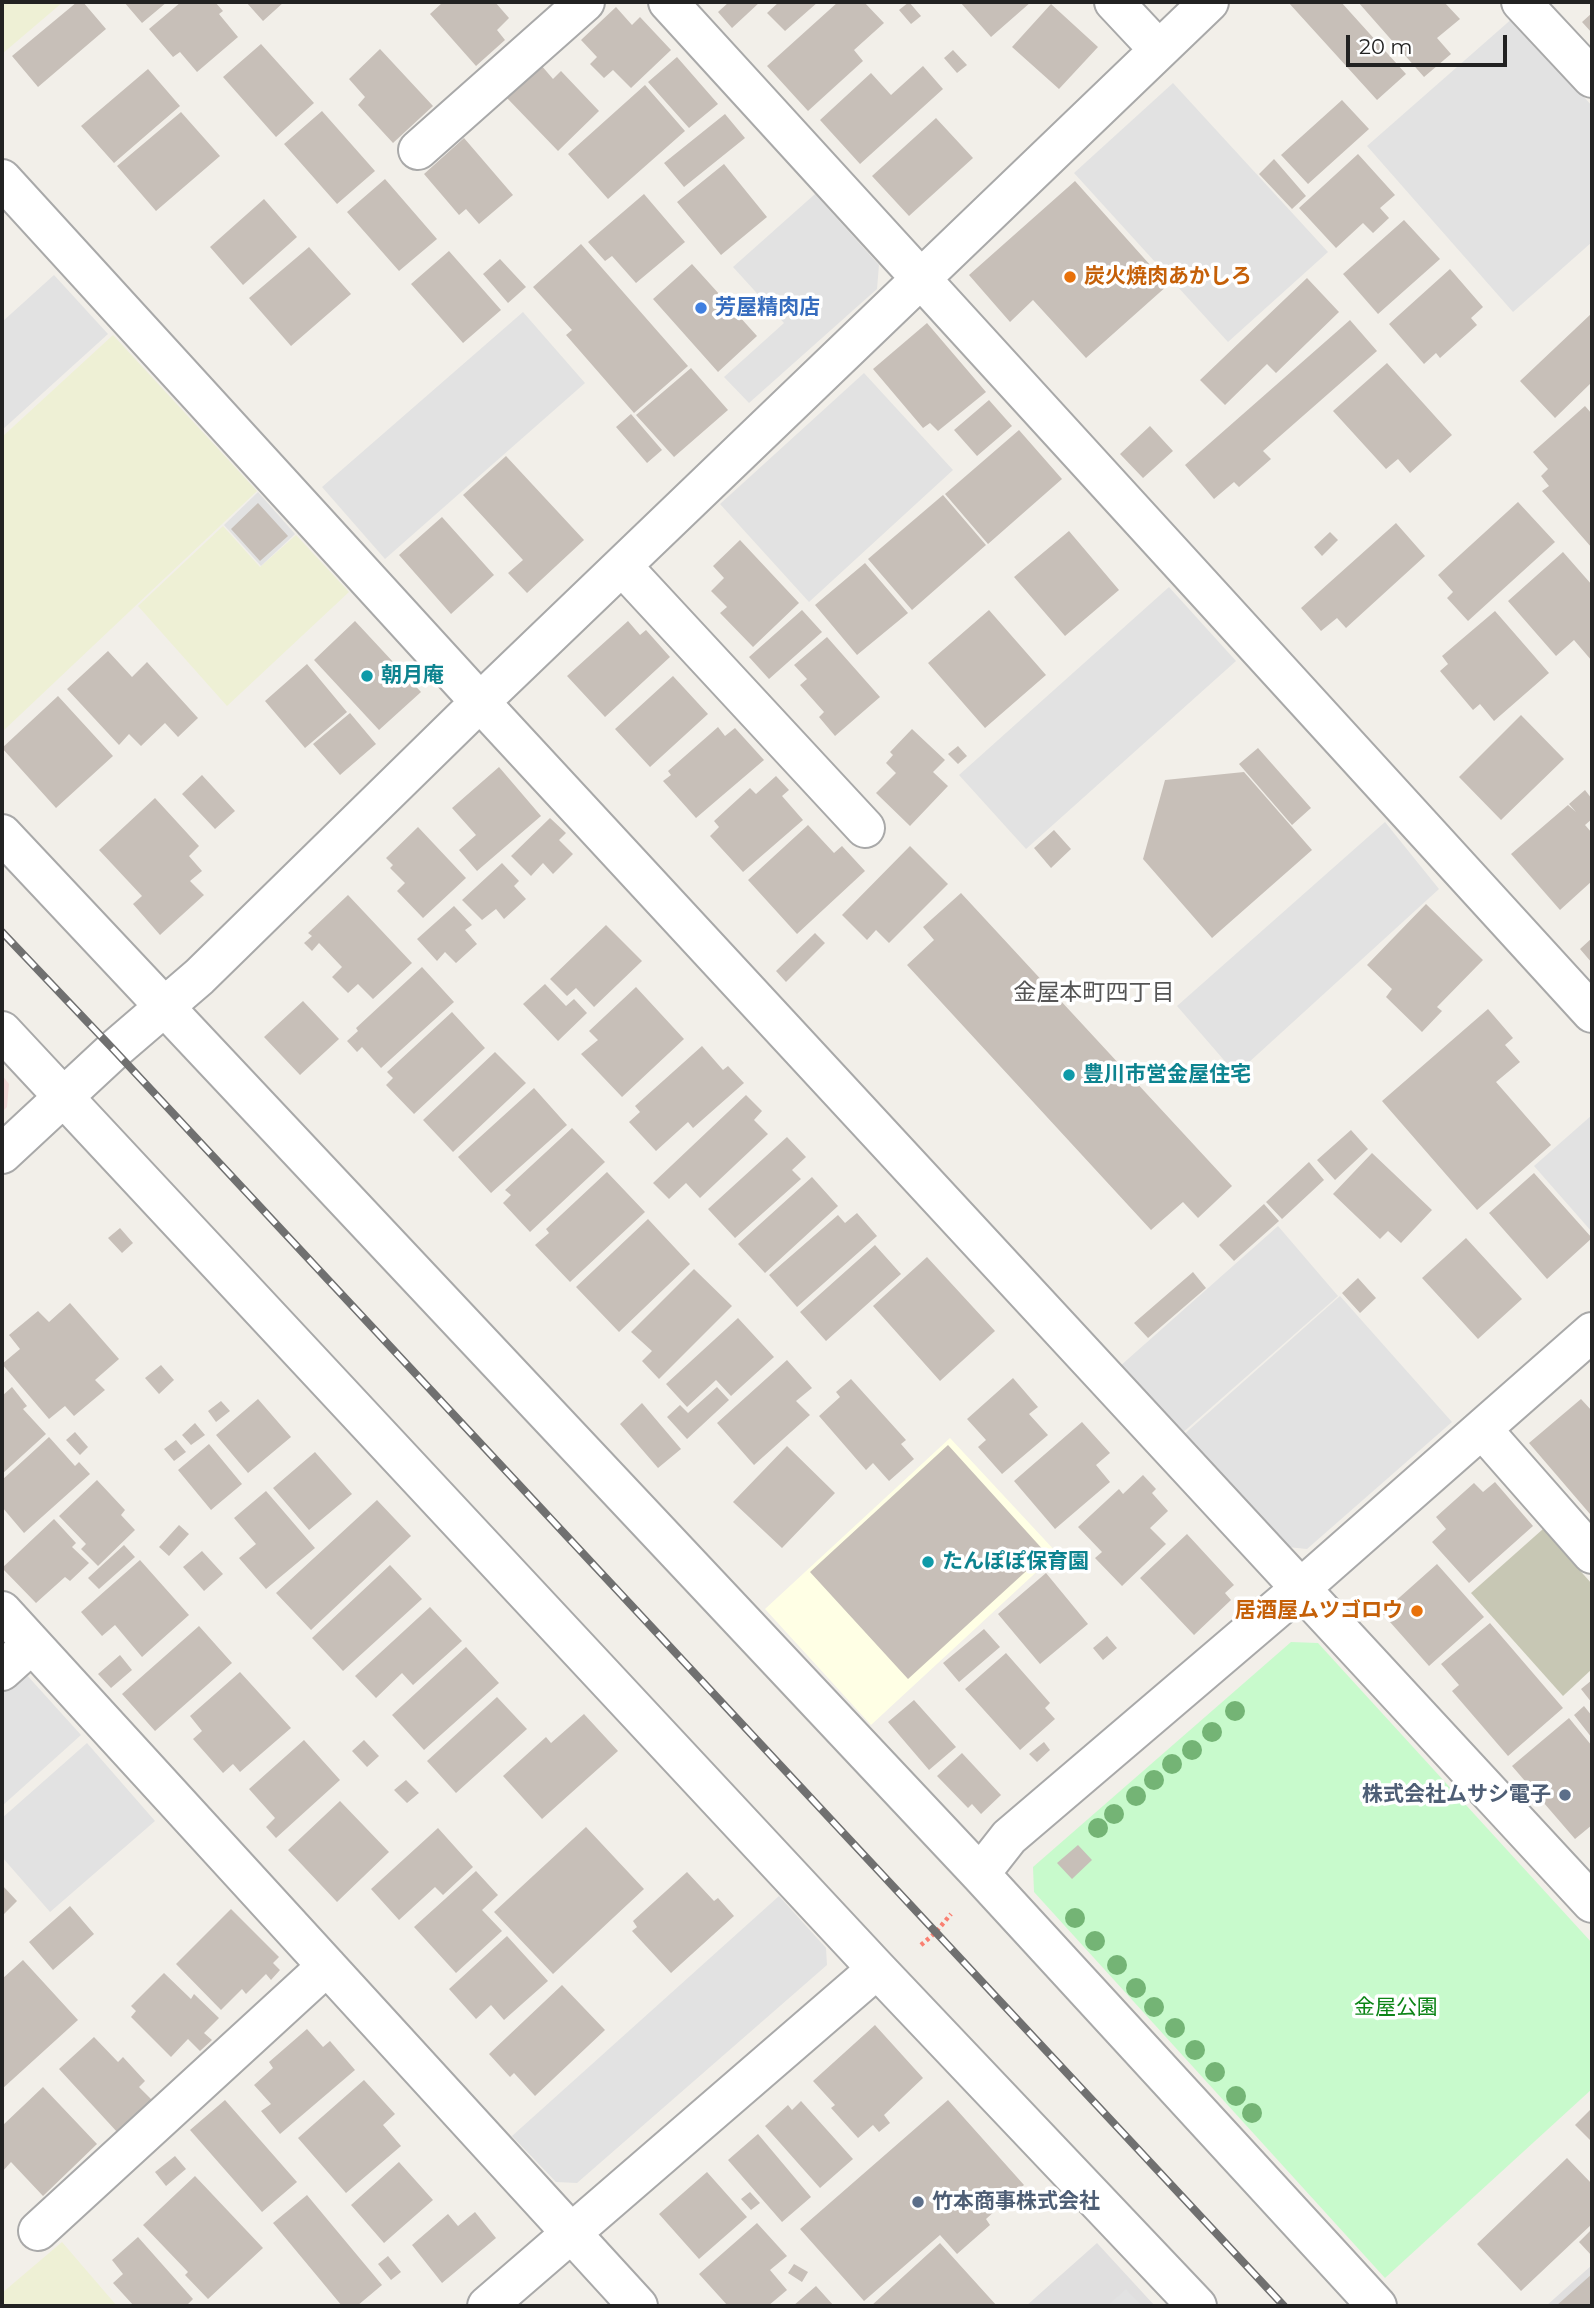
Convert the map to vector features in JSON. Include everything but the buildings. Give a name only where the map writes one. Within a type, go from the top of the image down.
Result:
[{"type":"street","points":[[418,150],[585,2]]},
{"type":"street","points":[[668,2],[1592,1013]]},
{"type":"street","points":[[1114,2],[1159,50]]},
{"type":"street","points":[[2,1154],[199,977],[480,702],[1209,2]]},
{"type":"street","points":[[1521,2],[1592,78]]},
{"type":"street","points":[[2,179],[480,702],[1592,1903]]},
{"type":"street","points":[[622,566],[865,828]]},
{"type":"street","points":[[2,834],[980,1874],[1377,2306]]},
{"type":"street","points":[[2,1031],[877,1969],[1196,2306]]},
{"type":"street","points":[[980,1874],[1009,1837],[1300,1588],[1592,1332]]},
{"type":"street","points":[[1482,1429],[1592,1554]]},
{"type":"street","points":[[2,1611],[638,2306]]},
{"type":"street","points":[[2,1671],[32,1644]]},
{"type":"street","points":[[38,2231],[327,1966]]},
{"type":"street","points":[[487,2306],[877,1969]]},
{"type":"path","points":[[877,1969],[916,1948],[935,1933],[980,1874]]},
{"type":"shaded area","points":[[2,2],[63,2],[2,54]]},
{"type":"shaded area","points":[[1514,17],[1592,106],[1592,242],[1513,312],[1367,146]]},
{"type":"shaded area","points":[[1173,83],[1328,252],[1228,342],[1074,173]]},
{"type":"shaded area","points":[[815,194],[879,265],[877,289],[749,403],[724,377],[784,323],[733,267]]},
{"type":"shaded area","points":[[54,275],[108,334],[2,430],[2,322]]},
{"type":"shaded area","points":[[523,312],[585,383],[385,559],[322,487]]},
{"type":"shaded area","points":[[113,335],[257,491],[2,732],[2,437]]},
{"type":"shaded area","points":[[864,373],[953,470],[809,602],[720,504]]},
{"type":"shaded area","points":[[258,492],[295,534],[261,566],[224,525]]},
{"type":"shaded area","points":[[223,526],[260,567],[296,535],[349,592],[227,706],[138,606]]},
{"type":"shaded area","points":[[1169,587],[1236,661],[1026,849],[959,775]]},
{"type":"shaded area","points":[[1385,822],[1439,889],[1236,1074],[1177,1006]]},
{"type":"shaded area","points":[[2,1075],[9,1084],[7,1107],[2,1112]]},
{"type":"shaded area","points":[[1592,1115],[1592,1232],[1534,1166]]},
{"type":"shaded area","points":[[1278,1226],[1338,1296],[1180,1435],[1119,1367]]},
{"type":"shaded area","points":[[1340,1296],[1452,1422],[1307,1549],[1278,1546],[1181,1437]]},
{"type":"shaded area","name":"たんぽぽ保育園","points":[[950,1438],[1057,1553],[871,1725],[765,1609]]},
{"type":"shaded area","points":[[1543,1529],[1592,1584],[1592,1669],[1563,1696],[1471,1593]]},
{"type":"shaded area","points":[[25,1673],[81,1735],[2,1806],[2,1693]]},
{"type":"shaded area","points":[[87,1743],[155,1821],[50,1912],[2,1857],[2,1818]]},
{"type":"shaded area","points":[[779,1896],[826,1948],[827,1965],[577,2183],[556,2182],[512,2136]]},
{"type":"shaded area","points":[[62,2242],[117,2306],[2,2306],[2,2293]]},
{"type":"shaded area","points":[[1097,2243],[1155,2306],[1026,2306]]},
{"type":"shaded area","points":[[1592,2265],[1592,2306],[1546,2306]]},
{"type":"shaded area","points":[[1126,2289],[1142,2306],[1107,2306]]},
{"type":"green space","name":"金屋公園","points":[[1291,1642],[1318,1643],[1592,1943],[1592,2089],[1385,2278],[1034,1892],[1033,1867]]},
{"type":"railway","points":[[2,932],[1284,2306]]},
{"type":"place","name":"炭火焼肉あかしろ","points":[[1070,277]]},
{"type":"place","name":"芳屋精肉店","points":[[701,308]]},
{"type":"place","name":"朝月庵","points":[[367,676]]},
{"type":"place","name":"豊川市営金屋住宅","points":[[1069,1075]]},
{"type":"place","name":"たんぽぽ保育園","points":[[928,1562]]},
{"type":"place","name":"居酒屋ムツゴロウ","points":[[1417,1611]]},
{"type":"place","name":"株式会社ムサシ電子","points":[[1565,1795]]},
{"type":"place","name":"竹本商事株式会社","points":[[918,2202]]},
{"type":"district","name":"金屋本町四丁目","points":[[1094,993]]}]
